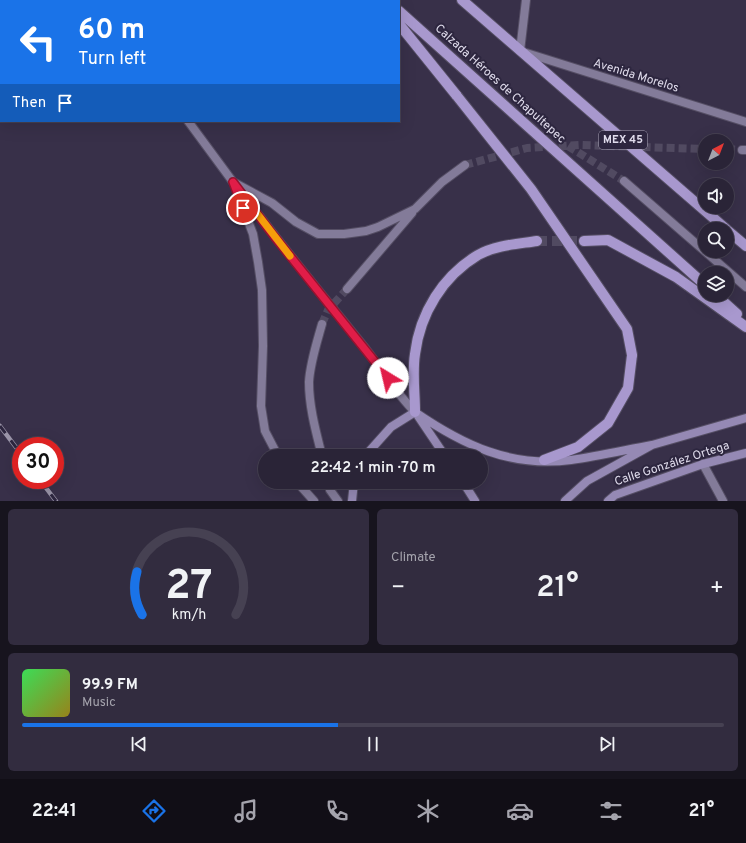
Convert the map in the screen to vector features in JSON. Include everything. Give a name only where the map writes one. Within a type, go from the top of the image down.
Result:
[{"type":"main road","name":"MEX 45","points":[[462,0],[718,222]]},
{"type":"main road","name":"Calzada Héroes de Chapultepec","points":[[400,12],[698,279]]},
{"type":"main road","points":[[400,25],[531,189],[627,329],[632,355],[628,388],[608,423],[578,447],[544,460]]},
{"type":"main road","name":"MEX 45","points":[[734,236],[746,246]]},
{"type":"main road","points":[[584,241],[608,240],[676,278],[746,327]]},
{"type":"main road","points":[[415,412],[415,354],[422,326],[432,300],[451,275],[479,255],[508,245],[537,241]]},
{"type":"main road","points":[[724,302],[746,322]]},
{"type":"street","points":[[520,51],[526,0]]},
{"type":"street","name":"Avenida Morelos","points":[[520,51],[746,122]]},
{"type":"street","points":[[189,122],[233,182],[253,234],[262,290],[263,346],[261,406],[265,431],[274,449]]},
{"type":"street","points":[[347,289],[415,209],[442,182],[465,165]]},
{"type":"street","points":[[624,181],[746,287]]},
{"type":"street","points":[[233,182],[272,203],[296,222],[318,234],[344,234],[366,231],[415,209]]},
{"type":"street","name":"Calle González Ortega","points":[[233,182],[274,236],[381,368],[401,398],[415,412],[444,432],[474,446],[512,458],[570,460],[652,445],[745,418]]},
{"type":"street","points":[[320,449],[311,406],[309,381],[322,324]]},
{"type":"street","points":[[371,449],[391,427],[415,412]]},
{"type":"street","name":"Calle González Ortega","points":[[415,412],[440,449]]},
{"type":"street","name":"Calle González Ortega","points":[[565,501],[588,481],[652,445]]},
{"type":"street","name":"Calle González Ortega","points":[[608,501],[615,495],[703,464],[746,453]]},
{"type":"street","points":[[703,464],[723,501]]},
{"type":"street","points":[[303,489],[314,501]]},
{"type":"street","points":[[330,489],[338,501]]},
{"type":"street","points":[[352,501],[353,489]]},
{"type":"street","points":[[467,489],[475,501]]},
{"type":"tunnel","points":[[465,165],[527,148],[579,145],[698,149]]},
{"type":"tunnel","points":[[568,146],[624,181]]},
{"type":"tunnel","points":[[734,149],[742,150]]},
{"type":"tunnel","points":[[537,241],[584,241]]},
{"type":"tunnel","points":[[322,324],[328,310],[347,289]]},
{"type":"railway","points":[[0,426],[12,442]]},
{"type":"railway","points":[[47,489],[56,501]]},
{"type":"slow traffic","points":[[256,212],[290,256]]},
{"type":"route","points":[[243,208],[233,182],[274,236],[388,378]]}]
